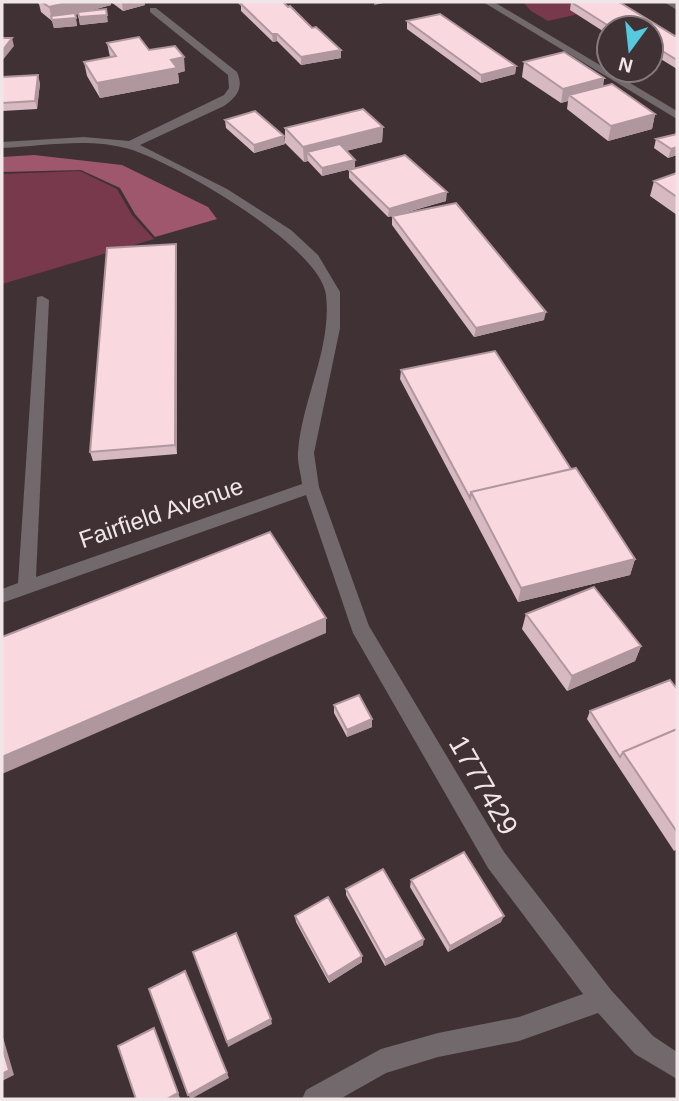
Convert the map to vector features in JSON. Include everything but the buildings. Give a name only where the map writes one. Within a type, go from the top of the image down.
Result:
[{"type":"street","points":[[488,2],[677,116]]},
{"type":"street","points":[[668,2],[677,7]]},
{"type":"street","points":[[2,145],[84,140],[130,145],[220,104],[233,94],[236,85],[233,74],[153,10]]},
{"type":"street","name":"1777429","points":[[130,145],[155,155],[223,192],[286,233],[313,258],[333,292],[333,328],[306,453],[311,487],[360,628],[496,860],[602,999],[644,1045],[677,1066]]},
{"type":"street","points":[[27,586],[42,300]]},
{"type":"street","name":"Fairfield Avenue","points":[[2,596],[311,487]]},
{"type":"street","points":[[315,1099],[381,1062],[438,1045],[519,1029],[602,999]]},
{"type":"shaded area","points":[[523,2],[631,2],[548,21],[531,11]]},
{"type":"shaded area","points":[[34,155],[122,165],[208,207],[217,219],[155,237],[135,214],[120,188],[81,170],[2,172],[2,157]]},
{"type":"shaded area","points":[[80,171],[117,189],[132,215],[154,239],[2,284],[2,174]]}]
